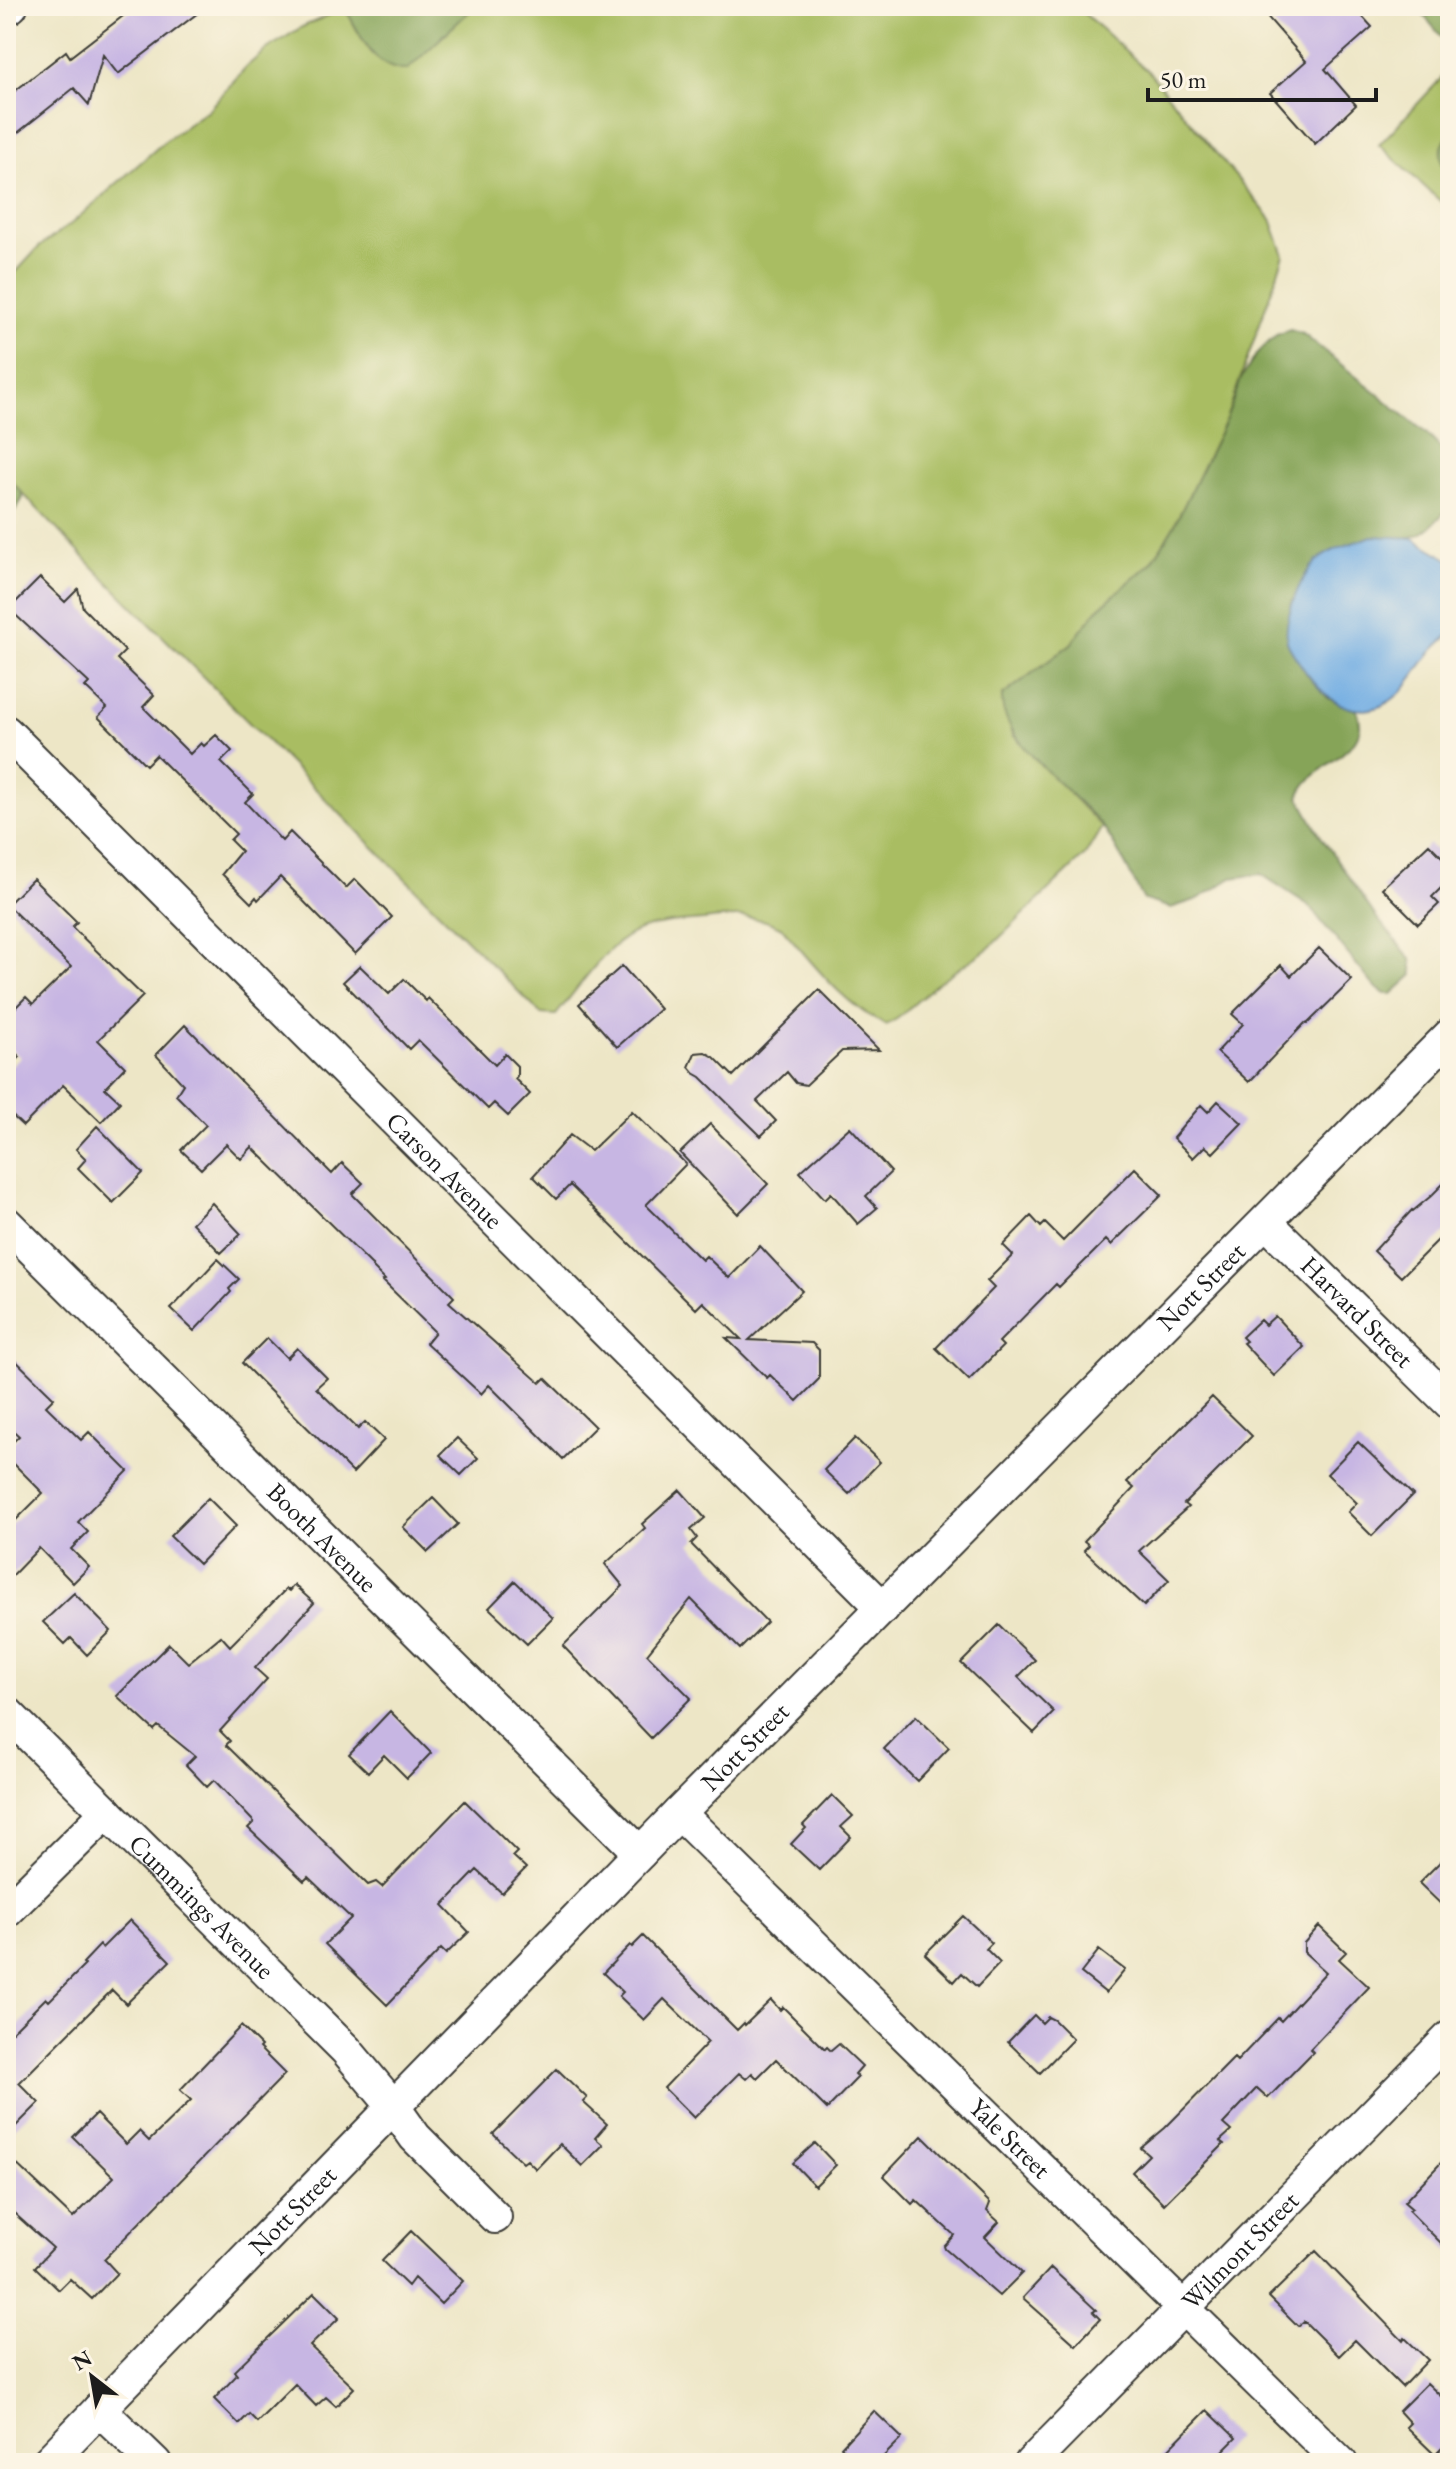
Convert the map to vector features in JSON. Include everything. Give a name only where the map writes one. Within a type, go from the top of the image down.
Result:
[{"type":"street","points":[[6,10],[11,6]]},
{"type":"street","name":"Carson Avenue","points":[[6,732],[883,1608]]},
{"type":"street","name":"Nott Street","points":[[47,2463],[679,1813],[1450,1035]]},
{"type":"street","name":"Harvard Street","points":[[1266,1222],[1450,1403]]},
{"type":"street","name":"Booth Avenue","points":[[6,1223],[640,1853]]},
{"type":"street","name":"Cummings Avenue","points":[[6,1712],[346,2050],[421,2144],[495,2217]]},
{"type":"street","points":[[6,1912],[107,1812]]},
{"type":"street","name":"Yale Street","points":[[679,1813],[1341,2463]]},
{"type":"street","name":"Wilmont Street","points":[[1031,2463],[1450,2037]]},
{"type":"street","points":[[99,2409],[155,2463]]},
{"type":"green space","points":[[343,6],[475,6],[407,70],[384,64],[375,56]]},
{"type":"green space","points":[[475,6],[1076,6],[1149,72],[1271,219],[1284,255],[1226,419],[1175,524],[1152,562],[1097,610],[1071,644],[1002,696],[1013,735],[1102,827],[1085,855],[989,948],[940,981],[886,1025],[842,994],[782,928],[763,920],[744,917],[670,923],[637,931],[604,956],[556,1015],[541,1014],[101,575],[6,476],[6,283],[39,247],[72,223],[165,141],[209,109],[246,67],[267,49],[302,27],[345,8],[376,57],[385,64],[406,70]]},
{"type":"green space","points":[[1417,6],[1450,6],[1450,47],[1420,11]]},
{"type":"green space","points":[[1450,69],[1450,210],[1379,145]]},
{"type":"green space","points":[[1450,133],[1450,180],[1443,167],[1441,151]]},
{"type":"green space","points":[[1290,330],[1303,334],[1426,433],[1450,458],[1450,506],[1431,526],[1416,536],[1372,536],[1292,601],[1287,642],[1309,677],[1328,698],[1356,710],[1360,724],[1358,736],[1351,746],[1306,784],[1299,797],[1320,835],[1376,917],[1411,959],[1413,975],[1392,994],[1385,994],[1374,986],[1308,905],[1261,874],[1232,878],[1198,899],[1171,908],[1144,900],[1107,833],[1025,747],[1004,713],[1002,696],[1071,644],[1097,610],[1152,562],[1175,524],[1226,419],[1241,379],[1256,355],[1276,335]]},
{"type":"green space","points":[[6,476],[21,491],[23,498],[15,511],[6,512]]},
{"type":"water","points":[[1372,536],[1413,538],[1450,560],[1450,634],[1430,653],[1397,696],[1383,705],[1357,709],[1334,700],[1315,683],[1290,649],[1287,632],[1293,601],[1317,560]]},
{"type":"building","points":[[136,6],[207,6],[118,74],[103,55],[89,105],[74,88],[6,142],[6,98],[66,51],[70,57]]},
{"type":"building","points":[[1258,6],[1353,6],[1372,27],[1325,69],[1356,105],[1315,144],[1270,93],[1306,61]]},
{"type":"building","points":[[40,578],[65,602],[78,589],[83,608],[125,651],[117,659],[154,695],[143,707],[190,754],[216,735],[232,751],[221,762],[253,794],[245,802],[282,841],[290,832],[346,888],[355,879],[392,917],[355,954],[280,877],[258,900],[256,897],[251,903],[222,874],[241,851],[230,840],[236,834],[156,755],[146,765],[98,717],[107,708],[85,687],[89,683],[9,609]]},
{"type":"building","points":[[1429,844],[1450,865],[1450,879],[1432,897],[1439,904],[1418,924],[1382,888]]},
{"type":"building","points":[[33,879],[77,922],[72,927],[143,996],[98,1040],[125,1067],[105,1088],[120,1102],[101,1122],[63,1085],[23,1126],[6,1110],[6,1071],[20,1057],[6,1044],[6,1017],[26,997],[33,1004],[71,967],[7,905]]},
{"type":"building","points":[[1319,948],[1352,980],[1305,1023],[1249,1082],[1217,1052],[1243,1024],[1232,1014],[1281,965],[1291,976]]},
{"type":"building","points":[[360,966],[389,994],[404,979],[426,1001],[428,998],[495,1065],[505,1054],[517,1066],[515,1079],[530,1094],[508,1116],[494,1103],[488,1109],[418,1040],[409,1049],[343,982]]},
{"type":"building","points":[[622,966],[660,1009],[617,1047],[579,1004]]},
{"type":"building","points":[[819,990],[879,1050],[842,1051],[806,1085],[796,1083],[787,1072],[757,1101],[776,1121],[761,1136],[689,1067],[695,1053],[705,1052],[733,1076]]},
{"type":"building","points":[[185,1025],[332,1174],[342,1163],[363,1183],[352,1194],[454,1297],[449,1302],[540,1383],[545,1378],[595,1427],[563,1459],[489,1385],[481,1394],[426,1343],[435,1332],[252,1147],[241,1159],[226,1144],[201,1169],[181,1150],[206,1125],[176,1095],[183,1084],[156,1055]]},
{"type":"building","points":[[1218,1101],[1242,1123],[1213,1153],[1205,1146],[1193,1158],[1173,1138],[1201,1105],[1208,1112]]},
{"type":"building","points":[[632,1111],[686,1164],[646,1205],[702,1260],[706,1256],[729,1278],[760,1246],[802,1291],[749,1340],[812,1343],[819,1350],[819,1379],[797,1401],[770,1375],[767,1378],[726,1338],[741,1339],[703,1302],[696,1309],[570,1185],[556,1199],[533,1176],[570,1135],[591,1151]]},
{"type":"building","points":[[710,1124],[768,1184],[738,1214],[680,1153]]},
{"type":"building","points":[[97,1126],[143,1173],[113,1203],[78,1168],[86,1159],[76,1149]]},
{"type":"building","points":[[850,1127],[891,1172],[866,1196],[877,1208],[858,1224],[831,1193],[825,1199],[800,1172]]},
{"type":"building","points":[[1135,1168],[1162,1195],[1111,1245],[1106,1240],[1059,1287],[1056,1284],[999,1342],[1003,1346],[969,1380],[936,1348],[994,1288],[987,1281],[1013,1255],[1003,1245],[1031,1216],[1041,1227],[1045,1223],[1063,1241]]},
{"type":"building","points":[[1450,1177],[1450,1228],[1401,1277],[1374,1251],[1412,1210]]},
{"type":"building","points":[[212,1203],[241,1234],[221,1253],[192,1223]]},
{"type":"building","points":[[218,1259],[239,1279],[229,1289],[231,1292],[194,1331],[171,1309]]},
{"type":"building","points":[[1275,1316],[1304,1347],[1274,1376],[1243,1343],[1246,1341],[1242,1337],[1260,1320],[1265,1325]]},
{"type":"building","points":[[267,1338],[287,1358],[297,1348],[327,1378],[316,1388],[358,1429],[365,1422],[384,1440],[353,1473],[242,1363]]},
{"type":"building","points":[[6,1351],[54,1398],[46,1406],[81,1440],[89,1432],[128,1471],[78,1522],[88,1532],[71,1549],[89,1567],[73,1583],[39,1548],[6,1582],[6,1530],[43,1493],[6,1456],[6,1449],[19,1436],[6,1424]]},
{"type":"building","points":[[1212,1397],[1252,1436],[1184,1504],[1188,1507],[1139,1551],[1169,1580],[1144,1606],[1084,1550],[1089,1545],[1084,1541],[1134,1488],[1127,1482]]},
{"type":"building","points":[[457,1438],[478,1458],[461,1475],[440,1455]]},
{"type":"building","points":[[855,1438],[880,1462],[849,1494],[824,1470]]},
{"type":"building","points":[[1358,1442],[1413,1495],[1372,1536],[1348,1512],[1357,1503],[1327,1474]]},
{"type":"building","points":[[680,1490],[705,1518],[691,1530],[697,1538],[691,1544],[767,1622],[740,1649],[691,1599],[647,1654],[691,1698],[651,1738],[563,1646],[623,1586],[605,1564],[645,1528],[642,1524]]},
{"type":"building","points":[[208,1498],[236,1526],[199,1564],[170,1536]]},
{"type":"building","points":[[433,1498],[458,1524],[428,1552],[403,1527]]},
{"type":"building","points":[[515,1581],[553,1618],[527,1644],[489,1608]]},
{"type":"building","points":[[294,1585],[314,1603],[255,1668],[267,1679],[220,1731],[230,1741],[226,1745],[368,1885],[376,1882],[382,1887],[465,1801],[517,1852],[513,1856],[526,1868],[502,1893],[477,1870],[443,1905],[469,1932],[446,1954],[441,1949],[387,2005],[325,1944],[351,1918],[308,1877],[304,1881],[248,1828],[254,1822],[214,1780],[207,1787],[186,1765],[195,1756],[158,1726],[154,1730],[117,1696],[169,1644],[188,1663],[221,1636],[230,1646],[286,1589],[289,1591]]},
{"type":"building","points":[[74,1593],[111,1631],[87,1655],[71,1638],[65,1644],[43,1622]]},
{"type":"building","points":[[999,1625],[1035,1660],[1018,1677],[1054,1712],[1034,1733],[961,1663]]},
{"type":"building","points":[[390,1711],[431,1753],[407,1778],[384,1755],[368,1772],[349,1754]]},
{"type":"building","points":[[916,1716],[949,1748],[917,1781],[884,1749]]},
{"type":"building","points":[[832,1795],[853,1816],[841,1827],[851,1837],[819,1870],[791,1844],[806,1828],[803,1825]]},
{"type":"building","points":[[1450,1852],[1450,1913],[1419,1883]]},
{"type":"building","points":[[963,1916],[992,1943],[986,1949],[1000,1963],[977,1987],[962,1973],[954,1982],[925,1954]]},
{"type":"building","points":[[130,1920],[170,1961],[126,2004],[112,1990],[19,2083],[39,2103],[6,2136],[6,2038],[46,1998],[49,2001],[100,1945],[102,1948]]},
{"type":"building","points":[[1319,1926],[1346,1952],[1339,1959],[1369,1987],[1268,2098],[1257,2088],[1223,2124],[1231,2131],[1220,2141],[1224,2144],[1164,2204],[1132,2172],[1149,2155],[1141,2148],[1234,2058],[1237,2061],[1278,2018],[1281,2021],[1326,1972],[1304,1952],[1304,1943]]},
{"type":"building","points":[[643,1936],[737,2030],[771,2000],[780,2010],[783,2007],[825,2049],[827,2047],[831,2051],[839,2044],[862,2066],[855,2074],[858,2077],[827,2109],[776,2059],[757,2078],[752,2073],[746,2079],[739,2073],[694,2118],[664,2088],[708,2042],[664,1999],[644,2020],[619,1996],[623,1992],[603,1973]]},
{"type":"building","points":[[1099,1950],[1125,1970],[1106,1993],[1081,1973]]},
{"type":"building","points":[[1034,2015],[1042,2023],[1048,2017],[1054,2020],[1073,2039],[1040,2073],[1008,2042]]},
{"type":"building","points":[[241,2026],[285,2074],[104,2259],[117,2273],[92,2299],[70,2279],[59,2290],[35,2267],[53,2248],[6,2206],[6,2154],[73,2218],[114,2177],[73,2137],[96,2114],[126,2144],[139,2131],[149,2141],[191,2100],[180,2090]]},
{"type":"building","points":[[557,2069],[587,2098],[583,2102],[607,2124],[595,2138],[603,2145],[582,2166],[560,2144],[536,2169],[527,2160],[523,2163],[493,2134]]},
{"type":"building","points":[[922,2136],[990,2203],[987,2211],[999,2222],[985,2237],[1022,2273],[999,2296],[945,2249],[944,2246],[954,2235],[916,2200],[912,2204],[884,2176]]},
{"type":"building","points":[[815,2143],[836,2165],[815,2186],[793,2163]]},
{"type":"building","points":[[1450,2153],[1450,2252],[1409,2211],[1412,2209],[1404,2202]]},
{"type":"building","points":[[411,2231],[463,2281],[441,2304],[414,2278],[408,2286],[382,2261]]},
{"type":"building","points":[[1316,2251],[1403,2341],[1405,2338],[1428,2360],[1402,2387],[1355,2340],[1339,2356],[1304,2321],[1298,2326],[1269,2297]]},
{"type":"building","points":[[1051,2268],[1096,2310],[1093,2312],[1100,2319],[1076,2345],[1023,2298]]},
{"type":"building","points":[[314,2293],[339,2318],[310,2346],[354,2388],[336,2406],[326,2397],[316,2406],[295,2384],[257,2422],[249,2414],[239,2424],[214,2399],[237,2375],[234,2371]]},
{"type":"building","points":[[1427,2383],[1450,2405],[1450,2440],[1435,2455],[1406,2427],[1410,2423],[1399,2411]]},
{"type":"building","points":[[1207,2410],[1236,2438],[1211,2463],[1155,2463]]},
{"type":"building","points":[[874,2411],[902,2438],[877,2463],[858,2463],[841,2447]]}]
